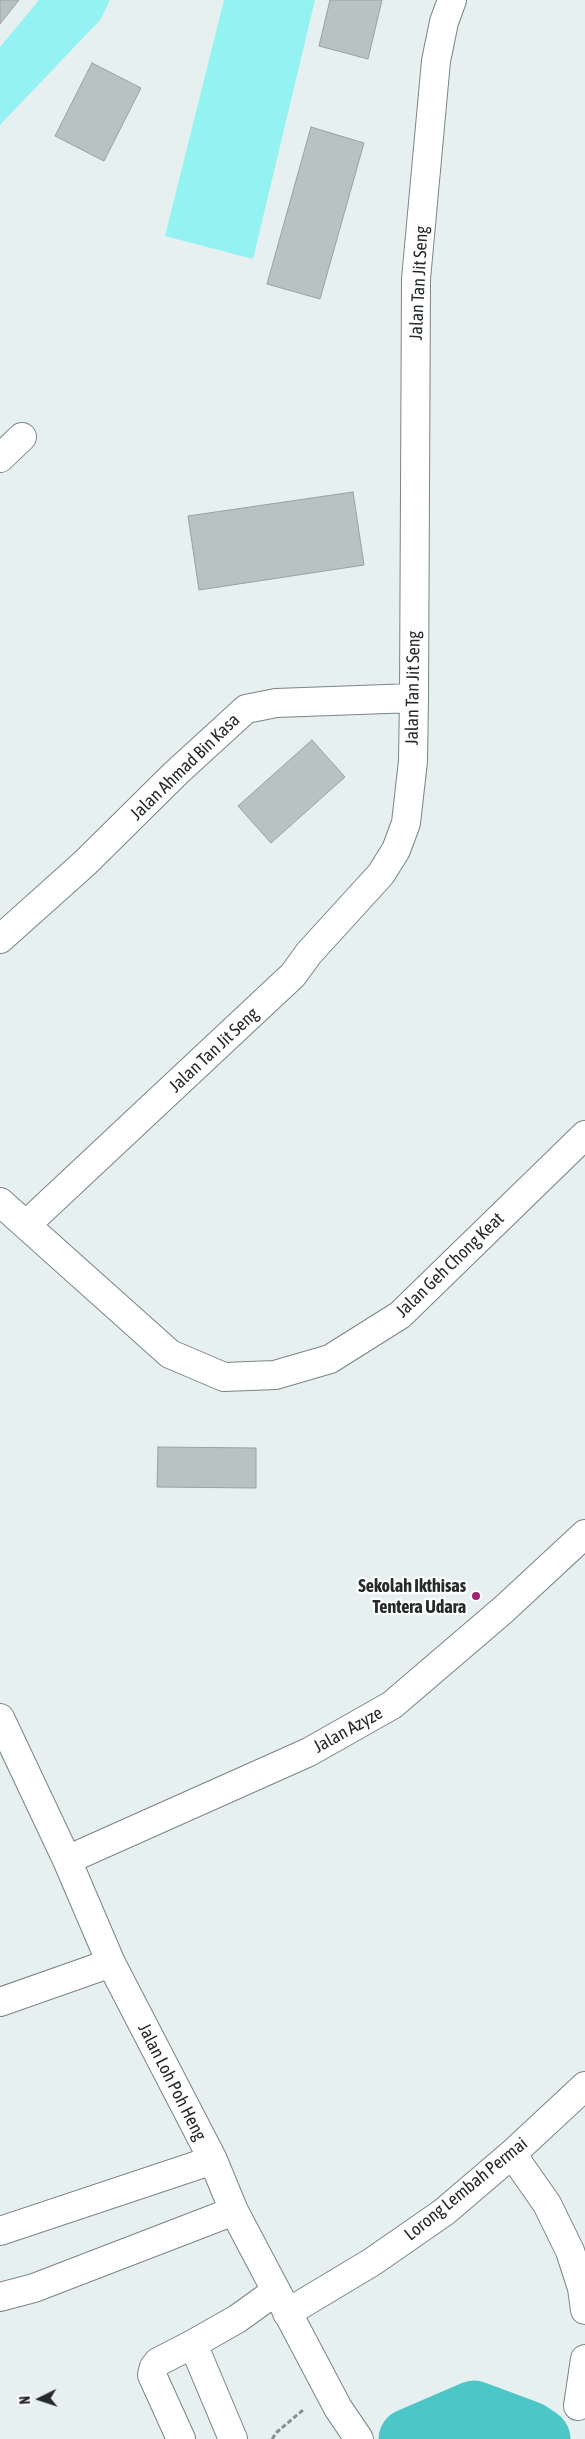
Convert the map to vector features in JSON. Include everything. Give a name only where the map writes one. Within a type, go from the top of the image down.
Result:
[{"type":"street","name":"Jalan Tan Jit Seng","points":[[27,1224],[274,994],[381,874],[396,850],[406,823],[413,761],[416,279],[436,61],[444,22],[452,0]]},
{"type":"street","points":[[0,458],[22,437]]},
{"type":"street","name":"Jalan Ahmad Bin Kasa","points":[[0,939],[85,863],[176,773],[246,709],[276,703],[414,698]]},
{"type":"street","name":"Jalan Geh Chong Keat","points":[[0,1202],[27,1224],[170,1354],[224,1377],[274,1375],[330,1359],[400,1315],[585,1134]]},
{"type":"street","name":"Jalan Azyze","points":[[67,1860],[309,1752],[392,1706],[503,1610],[585,1534]]},
{"type":"street","name":"Jalan Loh Poh Heng","points":[[0,1718],[67,1860],[111,1963],[212,2160],[234,2211],[333,2398],[359,2439]]},
{"type":"street","points":[[0,2002],[111,1963]]},
{"type":"street","name":"Lorong Lembah Permai","points":[[181,2439],[152,2375],[154,2367],[158,2362],[237,2318],[282,2302],[372,2262],[444,2212],[512,2154],[585,2086]]},
{"type":"street","points":[[512,2154],[547,2204],[570,2251],[582,2288],[585,2310]]},
{"type":"street","points":[[0,2231],[212,2160]]},
{"type":"street","points":[[0,2297],[34,2288],[234,2211]]},
{"type":"street","points":[[193,2344],[233,2439]]},
{"type":"street","points":[[578,2406],[585,2359]]},
{"type":"path","points":[[272,2439],[278,2432],[333,2398]]},
{"type":"shaded area","points":[[39,0],[110,0],[101,19],[0,125],[0,47]]},
{"type":"shaded area","points":[[224,0],[315,0],[253,259],[165,236]]},
{"type":"building","points":[[0,0],[19,0],[0,24]]},
{"type":"building","points":[[330,0],[382,0],[368,59],[319,46]]},
{"type":"building","points":[[92,63],[141,88],[104,161],[55,136]]},
{"type":"building","points":[[311,127],[364,143],[320,299],[267,284]]},
{"type":"building","points":[[353,492],[364,565],[199,590],[188,516]]},
{"type":"building","points":[[312,740],[345,777],[271,843],[238,806]]},
{"type":"building","points":[[158,1447],[256,1448],[256,1488],[157,1487]]},
{"type":"waterway","points":[[409,2439],[474,2411],[528,2431],[540,2439]]},
{"type":"place","name":"Sekolah Ikthisas Tentera Udara","points":[[476,1596]]}]
